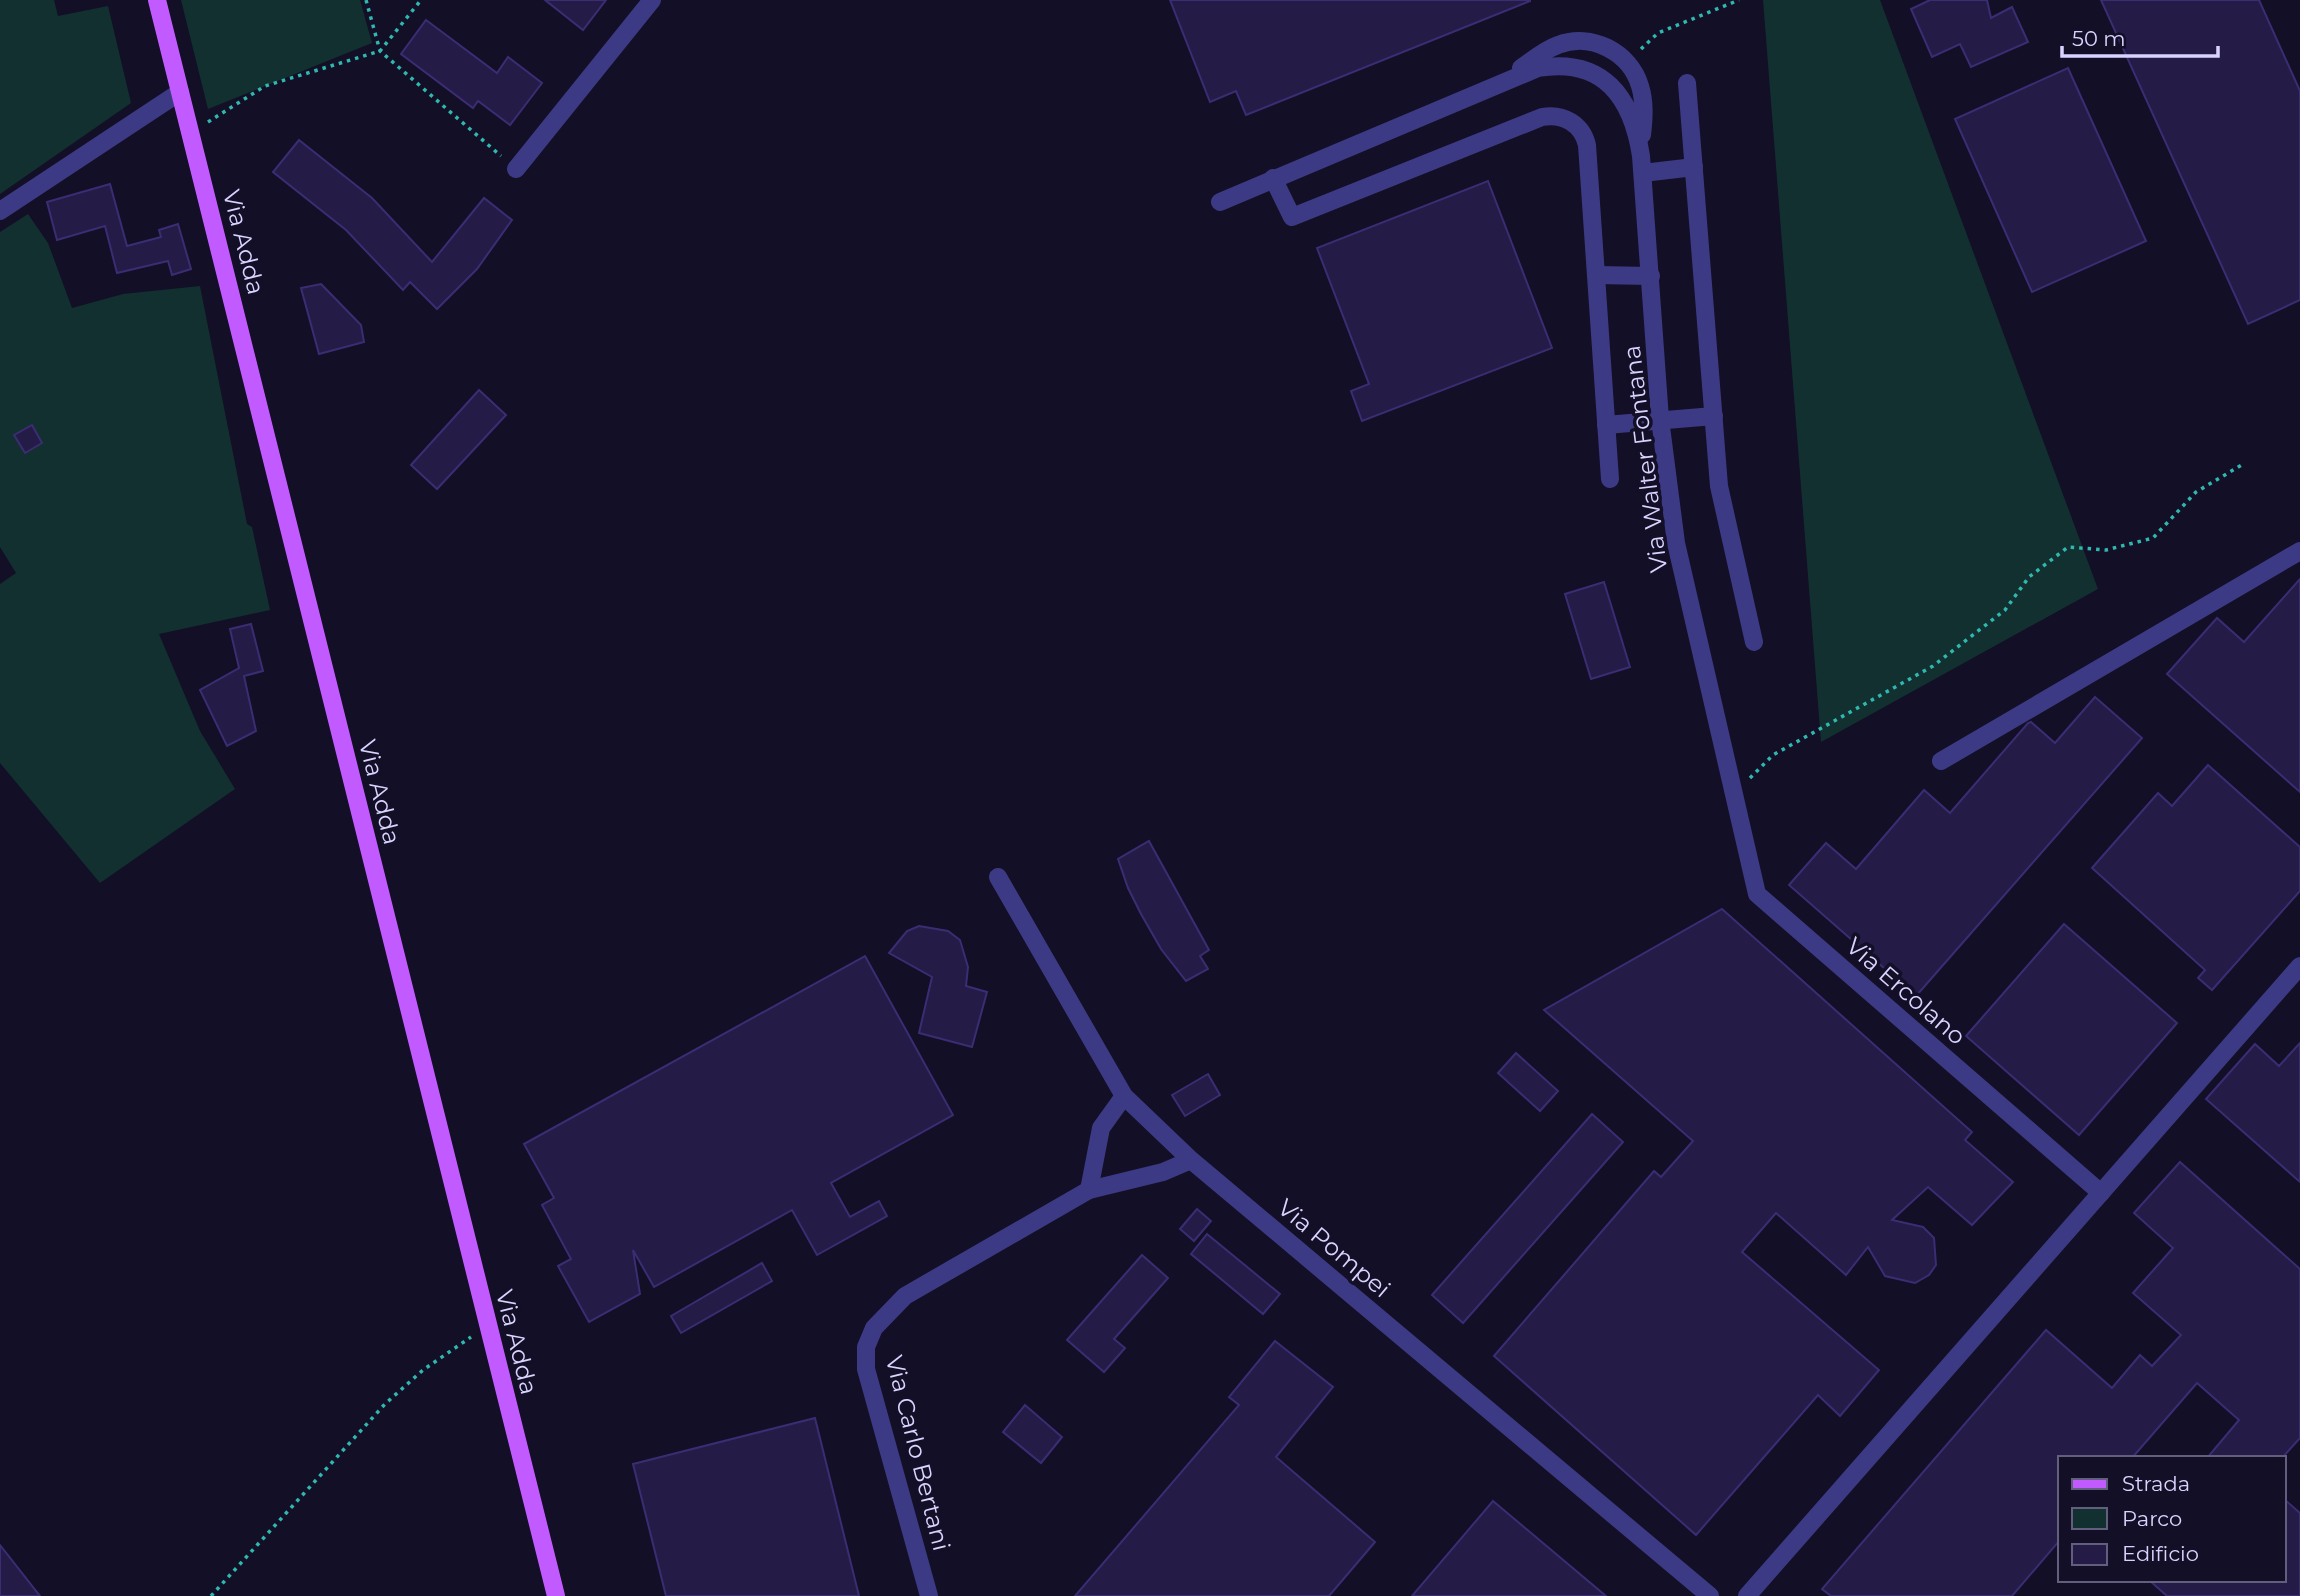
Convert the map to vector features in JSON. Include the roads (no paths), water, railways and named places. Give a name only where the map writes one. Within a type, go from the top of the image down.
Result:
[{"type":"main road","name":"Via Adda","points":[[157,0],[556,1596]]},
{"type":"street","points":[[516,169],[652,0]]},
{"type":"street","name":"Via Walter Fontana","points":[[1502,82],[1550,48],[1568,42],[1587,41],[1604,46],[1629,65],[1638,81],[1643,99],[1642,164]]},
{"type":"street","name":"Via Walter Fontana","points":[[1220,202],[1531,70],[1552,66],[1572,67],[1593,74],[1610,85],[1628,107],[1636,126],[1642,164],[1660,419],[1676,543],[1734,794]]},
{"type":"street","points":[[1687,83],[1720,486],[1754,642]]},
{"type":"street","points":[[0,211],[180,92]]},
{"type":"street","points":[[1273,178],[1292,217],[1542,117],[1563,118],[1577,126],[1586,142],[1610,479]]},
{"type":"street","points":[[1642,164],[1694,167]]},
{"type":"street","points":[[1597,275],[1651,276]]},
{"type":"street","points":[[1606,425],[1714,416]]},
{"type":"street","points":[[1941,761],[2300,551]]},
{"type":"street","name":"Via Ercolano","points":[[1734,794],[1756,894],[2101,1193]]},
{"type":"street","name":"Via Pompei","points":[[998,877],[1124,1096],[1191,1160],[1710,1596]]},
{"type":"street","points":[[1747,1596],[2300,966]]},
{"type":"street","points":[[1089,1190],[1101,1128],[1124,1096]]},
{"type":"street","name":"Via Carlo Bertani","points":[[929,1596],[866,1369],[866,1347],[870,1338],[888,1310],[905,1296],[1089,1190],[1163,1172],[1191,1160]]}]
